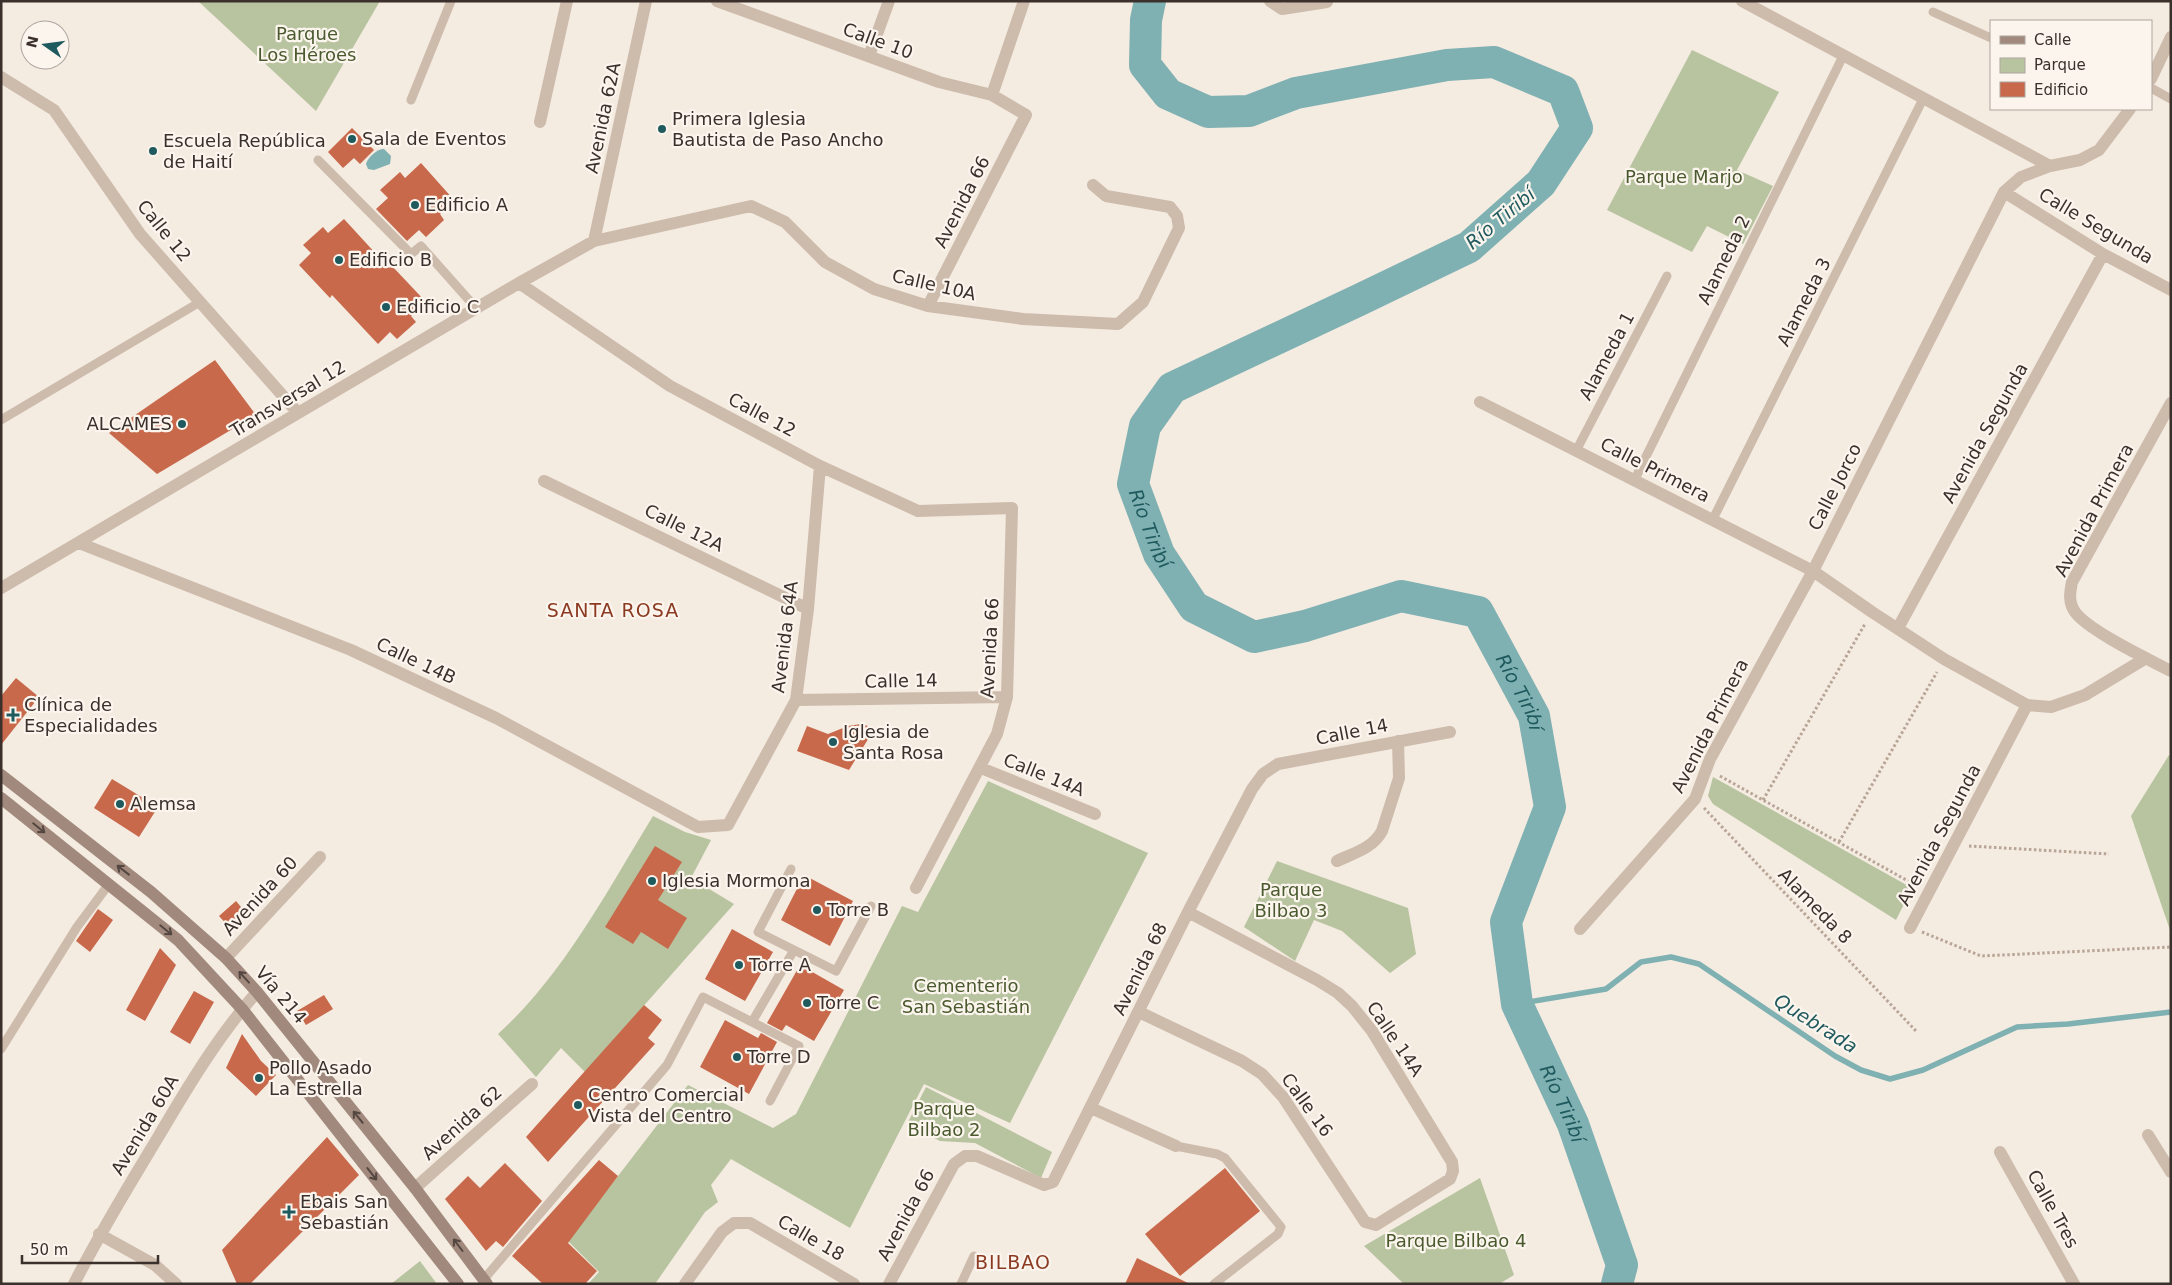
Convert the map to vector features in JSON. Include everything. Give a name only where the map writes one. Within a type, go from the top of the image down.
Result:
[{"type":"main road","name":"Vía 214","points":[[1,775],[151,892],[226,958],[257,992],[415,1188],[486,1282]]},
{"type":"main road","points":[[1,798],[178,940],[242,1009],[458,1284]]},
{"type":"street","points":[[540,122],[567,1]]},
{"type":"street","name":"Avenida 62A","points":[[594,241],[646,1]]},
{"type":"street","name":"Calle 10","points":[[718,1],[939,82],[992,95],[1026,115]]},
{"type":"street","points":[[870,56],[890,1]]},
{"type":"street","points":[[992,95],[1024,1]]},
{"type":"street","points":[[1270,1],[1282,8],[1327,2]]},
{"type":"street","points":[[1742,1],[2050,166]]},
{"type":"street","points":[[2152,77],[2171,37]]},
{"type":"street","name":"Calle 12","points":[[1,77],[54,110],[140,234],[298,413]]},
{"type":"street","name":"Calle Jorco","points":[[1813,571],[2004,192],[2021,177],[2050,166],[2080,160],[2099,150],[2129,110]]},
{"type":"street","name":"Avenida 66","points":[[928,306],[1026,115]]},
{"type":"street","name":"Calle 10A","points":[[594,241],[751,206],[784,222],[825,262],[874,289],[928,306],[1023,319],[1118,324],[1143,302],[1179,228],[1178,216],[1170,207],[1106,196],[1093,185]]},
{"type":"street","name":"Calle Segunda","points":[[2004,192],[2103,254],[2171,290]]},
{"type":"street","name":"Transversal 12","points":[[1,588],[476,308],[594,241]]},
{"type":"street","name":"Avenida Segunda","points":[[1898,628],[2103,254]]},
{"type":"street","name":"Calle 12","points":[[520,283],[670,386],[820,466],[918,511],[1012,508]]},
{"type":"street","name":"Calle Primera","points":[[1480,402],[1813,571]]},
{"type":"street","name":"Avenida Primera","points":[[2146,658],[2086,623],[2074,610],[2070,597],[2072,582],[2171,403]]},
{"type":"street","name":"Avenida 64A","points":[[728,825],[796,700],[808,608],[820,466]]},
{"type":"street","name":"Calle 12A","points":[[544,481],[808,608]]},
{"type":"street","name":"Avenida 66","points":[[916,888],[981,768],[997,734],[1007,698],[1012,508]]},
{"type":"street","name":"Calle 14B","points":[[79,543],[351,650],[496,718],[698,827],[728,825]]},
{"type":"street","points":[[1813,571],[1944,659],[2027,705],[2051,707],[2085,695],[2146,658],[2171,671]]},
{"type":"street","name":"Avenida Primera","points":[[1580,929],[1695,799],[1706,768],[1813,571]]},
{"type":"street","name":"Calle 14","points":[[796,700],[1007,698]]},
{"type":"street","name":"Avenida Segunda","points":[[1910,928],[2027,705]]},
{"type":"street","name":"Calle 14","points":[[1263,774],[1278,764],[1450,732]]},
{"type":"street","points":[[1337,861],[1371,845],[1378,839],[1399,778],[1398,741]]},
{"type":"street","name":"Calle 14A","points":[[981,768],[1095,814]]},
{"type":"street","name":"Avenida 68","points":[[954,1164],[965,1156],[977,1156],[1044,1185],[1053,1182],[1188,912],[1252,789],[1263,774]]},
{"type":"street","name":"Avenida 60","points":[[226,958],[320,858]]},
{"type":"street","name":"Calle 14A","points":[[1188,912],[1317,980],[1338,993],[1352,1006],[1372,1031],[1452,1162],[1453,1171],[1450,1179],[1376,1225],[1370,1225],[1365,1222]]},
{"type":"street","name":"Avenida 60A","points":[[74,1284],[99,1234],[185,1092],[242,1009],[257,992]]},
{"type":"street","name":"Calle 16","points":[[1139,1012],[1236,1058],[1262,1074],[1283,1097],[1365,1222]]},
{"type":"street","name":"Avenida 62","points":[[415,1188],[532,1084]]},
{"type":"street","points":[[1090,1108],[1176,1146]]},
{"type":"street","points":[[2148,1135],[2171,1172]]},
{"type":"street","name":"Calle Tres","points":[[2000,1152],[2074,1284]]},
{"type":"street","name":"Avenida 66","points":[[889,1284],[954,1164]]},
{"type":"street","name":"Calle 18","points":[[685,1284],[722,1232],[734,1223],[750,1223],[854,1284]]},
{"type":"street","points":[[99,1234],[155,1265],[176,1284]]},
{"type":"lane","points":[[411,100],[451,1]]},
{"type":"lane","points":[[1933,12],[1990,38]]},
{"type":"lane","name":"Alameda 2","points":[[1635,479],[1843,56]]},
{"type":"lane","points":[[2152,89],[2171,99]]},
{"type":"lane","name":"Alameda 3","points":[[1713,519],[1923,99]]},
{"type":"lane","points":[[318,160],[411,254],[420,246],[476,308]]},
{"type":"lane","name":"Alameda 1","points":[[1576,451],[1667,276]]},
{"type":"lane","points":[[1,420],[200,302]]},
{"type":"lane","points":[[790,869],[758,932],[836,971],[871,906]]},
{"type":"lane","points":[[1,1049],[77,927],[109,884]]},
{"type":"lane","points":[[752,1022],[794,950]]},
{"type":"lane","points":[[486,1282],[667,1064],[703,997],[799,1046],[770,1101]]},
{"type":"lane","points":[[1176,1146],[1217,1154],[1225,1158],[1281,1227],[1278,1234],[1214,1284]]},
{"type":"lane","points":[[960,1284],[974,1256]]},
{"type":"path","points":[[1763,800],[1872,612]]},
{"type":"path","points":[[1839,842],[1944,659]]},
{"type":"path","points":[[1706,768],[1929,892]]},
{"type":"path","name":"Alameda 8","points":[[1695,799],[1916,1031]]},
{"type":"path","points":[[1954,846],[2109,854]]},
{"type":"path","points":[[1910,928],[1981,956],[2171,947]]},
{"type":"green space","name":"Parque Los Héroes","points":[[198,1],[380,1],[316,111]]},
{"type":"green space","name":"Parque Marjo","points":[[1692,50],[1779,92],[1737,170],[1773,186],[1743,244],[1707,226],[1692,252],[1607,210]]},
{"type":"green space","points":[[2169,755],[2171,756],[2171,933],[2131,816]]},
{"type":"green space","points":[[1713,777],[1912,888],[1896,920],[1713,804],[1708,796]]},
{"type":"green space","name":"Cementerio San Sebastián","points":[[988,781],[1148,853],[1010,1123],[924,1084],[850,1228],[731,1159],[711,1185],[718,1202],[705,1212],[655,1284],[588,1284],[599,1272],[568,1241],[688,1085],[773,1128],[796,1114],[902,906],[918,912]]},
{"type":"green space","points":[[653,816],[685,832],[711,840],[691,878],[734,904],[585,1072],[561,1048],[536,1077],[498,1034],[544,985],[564,958],[583,931]]},
{"type":"green space","name":"Parque Bilbao 3","points":[[1277,861],[1408,908],[1416,954],[1390,973],[1342,931],[1314,920],[1295,961],[1244,927]]},
{"type":"green space","name":"Parque Bilbao 2","points":[[926,1087],[1052,1152],[1041,1178],[975,1143],[940,1141],[907,1124]]},
{"type":"green space","name":"Parque Bilbao 4","points":[[1480,1178],[1514,1275],[1499,1284],[1404,1284],[1364,1246]]},
{"type":"green space","points":[[420,1261],[437,1284],[391,1284]]},
{"type":"water","points":[[384,149],[391,156],[390,164],[374,170],[368,169],[366,164],[373,154]]},
{"type":"building","name":"Sala de Eventos","points":[[352,128],[374,150],[360,164],[354,158],[343,168],[328,152]]},
{"type":"building","name":"Edificio A","points":[[421,163],[454,200],[440,214],[444,220],[426,237],[419,230],[407,241],[376,209],[388,198],[380,190],[400,172],[405,178]]},
{"type":"building","points":[[344,219],[389,268],[392,266],[426,302],[411,316],[416,322],[397,339],[390,332],[378,344],[332,295],[330,298],[299,265],[311,253],[303,245],[323,227],[328,233]]},
{"type":"building","name":"ALCAMES","points":[[215,360],[256,415],[157,474],[109,433]]},
{"type":"building","name":"Clínica de Especialidades","points":[[16,678],[39,697],[1,745],[1,696]]},
{"type":"building","name":"Iglesia de Santa Rosa","points":[[861,724],[875,728],[849,770],[797,751],[807,726],[828,734],[848,726]]},
{"type":"building","name":"Alemsa","points":[[112,779],[158,807],[139,837],[94,808]]},
{"type":"building","name":"Iglesia Mormona","points":[[655,846],[682,862],[658,900],[687,918],[668,949],[641,932],[633,944],[605,927]]},
{"type":"building","name":"Torre B","points":[[804,875],[853,901],[830,946],[781,920]]},
{"type":"building","points":[[236,901],[246,913],[230,928],[219,916]]},
{"type":"building","points":[[98,909],[113,920],[90,952],[76,941]]},
{"type":"building","name":"Torre A","points":[[732,929],[773,952],[745,1001],[705,979]]},
{"type":"building","points":[[160,948],[176,965],[145,1021],[126,1010]]},
{"type":"building","name":"Torre C","points":[[800,965],[844,990],[814,1041],[786,1025],[782,1031],[767,1023]]},
{"type":"building","points":[[194,991],[214,1002],[190,1044],[170,1032]]},
{"type":"building","points":[[324,995],[333,1009],[306,1025],[297,1011]]},
{"type":"building","name":"Centro Comercial Vista del Centro","points":[[644,1005],[662,1020],[648,1038],[655,1044],[548,1162],[526,1137]]},
{"type":"building","name":"Torre D","points":[[725,1020],[758,1038],[761,1033],[777,1042],[749,1094],[700,1067]]},
{"type":"building","points":[[242,1034],[261,1061],[276,1075],[256,1096],[226,1068]]},
{"type":"building","name":"Ebais San Sebastián","points":[[327,1137],[359,1175],[250,1284],[237,1284],[222,1250]]},
{"type":"building","name":"Centro Comercial Vista del Centro","points":[[599,1160],[618,1176],[568,1243],[597,1271],[585,1284],[543,1284],[512,1256]]},
{"type":"building","points":[[505,1163],[542,1201],[503,1247],[496,1241],[486,1251],[445,1199],[468,1176],[480,1188]]},
{"type":"building","points":[[1225,1168],[1260,1211],[1180,1276],[1145,1234]]},
{"type":"building","points":[[1137,1258],[1190,1284],[1125,1284]]},
{"type":"waterway","name":"Río Tiribí","points":[[1150,1],[1146,20],[1145,65],[1168,94],[1208,112],[1249,111],[1296,93],[1447,65],[1494,62],[1563,91],[1577,128],[1541,183],[1469,247],[1172,388],[1145,426],[1133,484],[1159,554],[1194,607],[1254,637],[1305,626],[1401,596],[1478,612],[1534,716],[1550,807],[1506,922],[1517,1004],[1573,1124],[1622,1265],[1617,1284]]},
{"type":"waterway","name":"Quebrada","points":[[1517,1004],[1606,989],[1641,962],[1671,957],[1699,964],[1835,1056],[1861,1070],[1890,1079],[1923,1070],[2017,1027],[2068,1024],[2171,1012]]},
{"type":"place","name":"Primera Iglesia Bautista de Paso Ancho","points":[[662,129]]},
{"type":"place","name":"Sala de Eventos","points":[[352,139]]},
{"type":"place","name":"Escuela República de Haití","points":[[153,151]]},
{"type":"place","name":"Edificio A","points":[[415,205]]},
{"type":"place","name":"Edificio B","points":[[339,260]]},
{"type":"place","name":"Edificio C","points":[[386,307]]},
{"type":"place","name":"ALCAMES","points":[[182,424]]},
{"type":"place","name":"Clínica de Especialidades","points":[[13,715]]},
{"type":"place","name":"Iglesia de Santa Rosa","points":[[833,742]]},
{"type":"place","name":"Alemsa","points":[[120,804]]},
{"type":"place","name":"Iglesia Mormona","points":[[652,881]]},
{"type":"place","name":"Torre B","points":[[817,910]]},
{"type":"place","name":"Torre A","points":[[739,965]]},
{"type":"place","name":"Torre C","points":[[807,1003]]},
{"type":"place","name":"Torre D","points":[[737,1057]]},
{"type":"place","name":"Pollo Asado La Estrella","points":[[259,1078]]},
{"type":"place","name":"Centro Comercial Vista del Centro","points":[[578,1105]]},
{"type":"place","name":"Ebais San Sebastián","points":[[289,1212]]},
{"type":"district","name":"SANTA ROSA","points":[[613,610]]},
{"type":"district","name":"BILBAO","points":[[1013,1262]]}]
